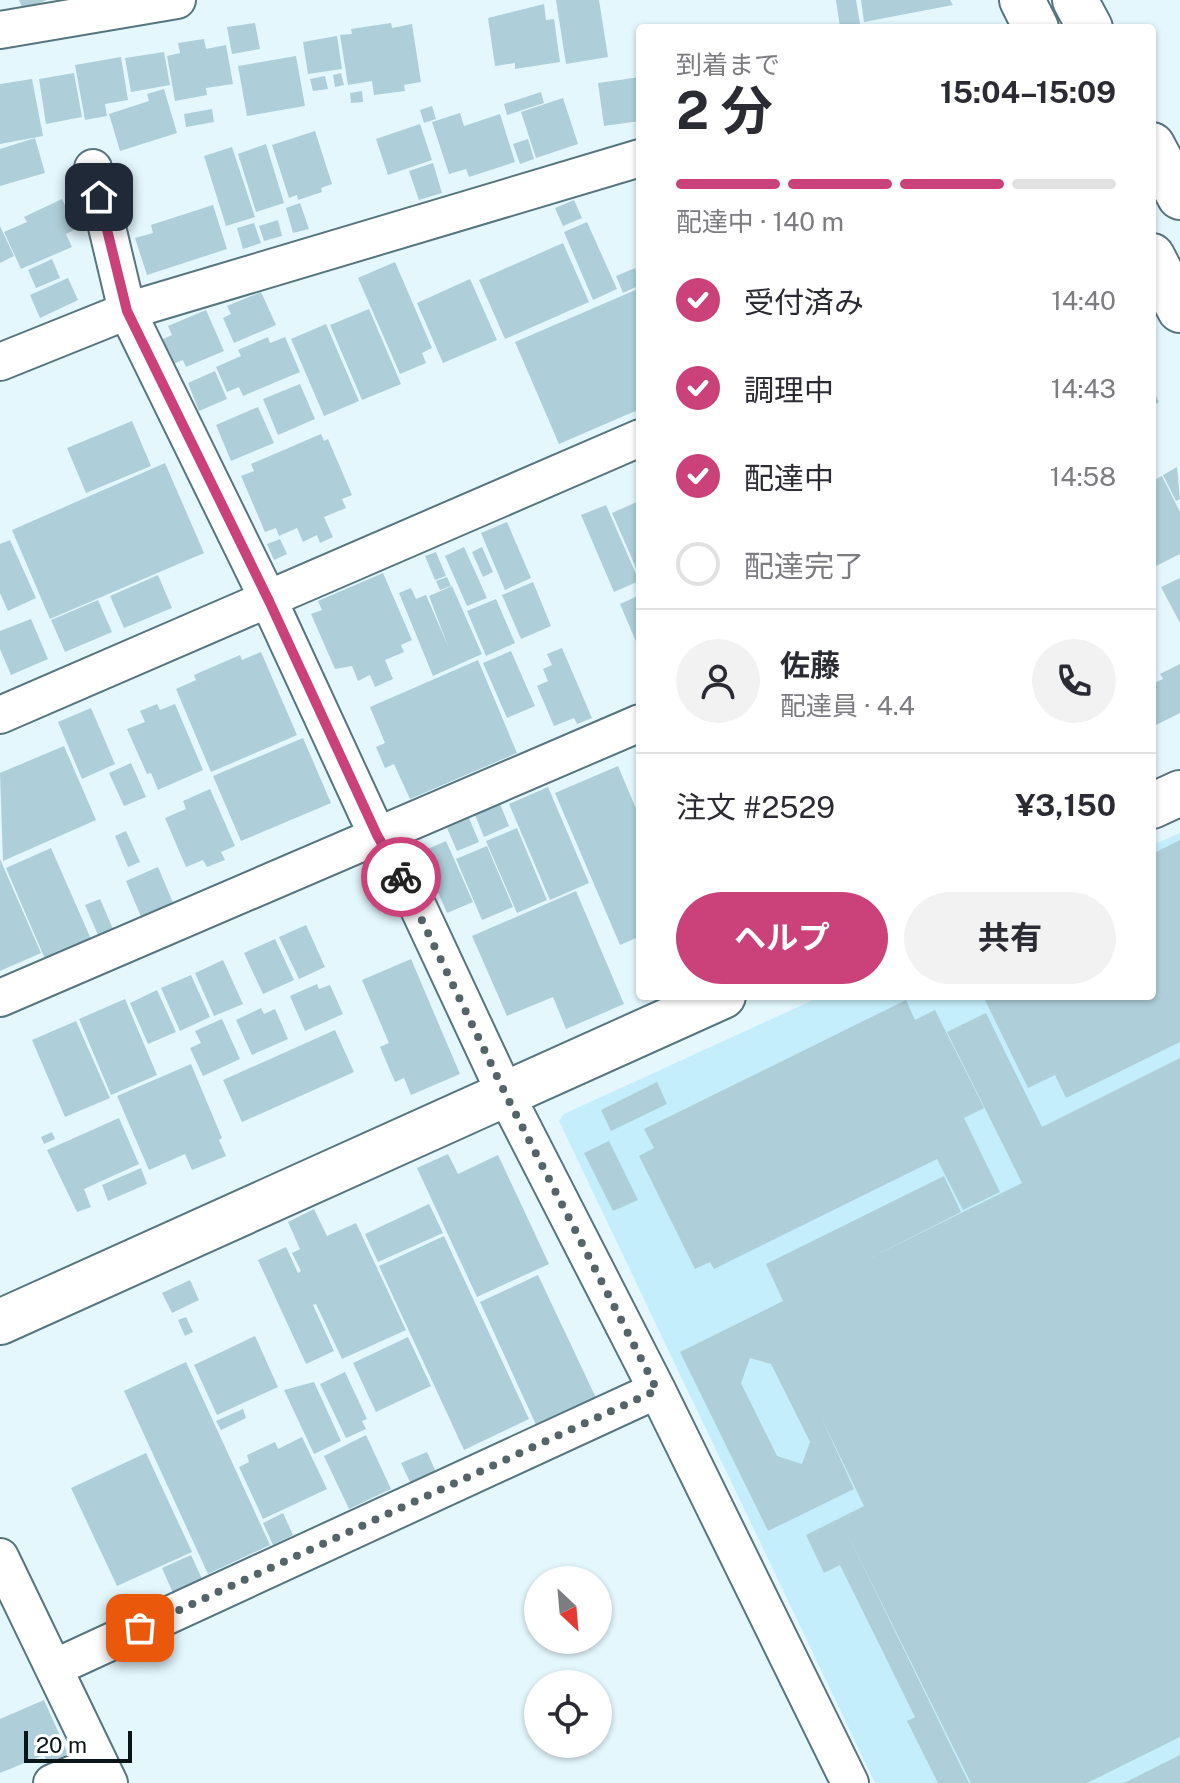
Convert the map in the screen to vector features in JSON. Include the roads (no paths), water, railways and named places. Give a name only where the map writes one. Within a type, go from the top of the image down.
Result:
[{"type":"street","points":[[0,30],[177,0]]},
{"type":"street","points":[[1022,0],[1034,24]]},
{"type":"street","points":[[1075,0],[1088,24]]},
{"type":"street","points":[[1156,152],[1180,197]]},
{"type":"street","points":[[0,362],[127,311],[636,159]]},
{"type":"street","points":[[93,168],[127,311],[269,601],[377,835],[419,909],[506,1095],[657,1390],[850,1783]]},
{"type":"street","points":[[1156,264],[1180,310]]},
{"type":"street","points":[[0,715],[636,440]]},
{"type":"street","points":[[0,998],[636,725]]},
{"type":"street","points":[[1156,804],[1180,793]]},
{"type":"street","points":[[0,1322],[714,1000]]},
{"type":"street","points":[[54,1668],[657,1390]]},
{"type":"street","points":[[0,1557],[104,1773],[52,1783]]}]
